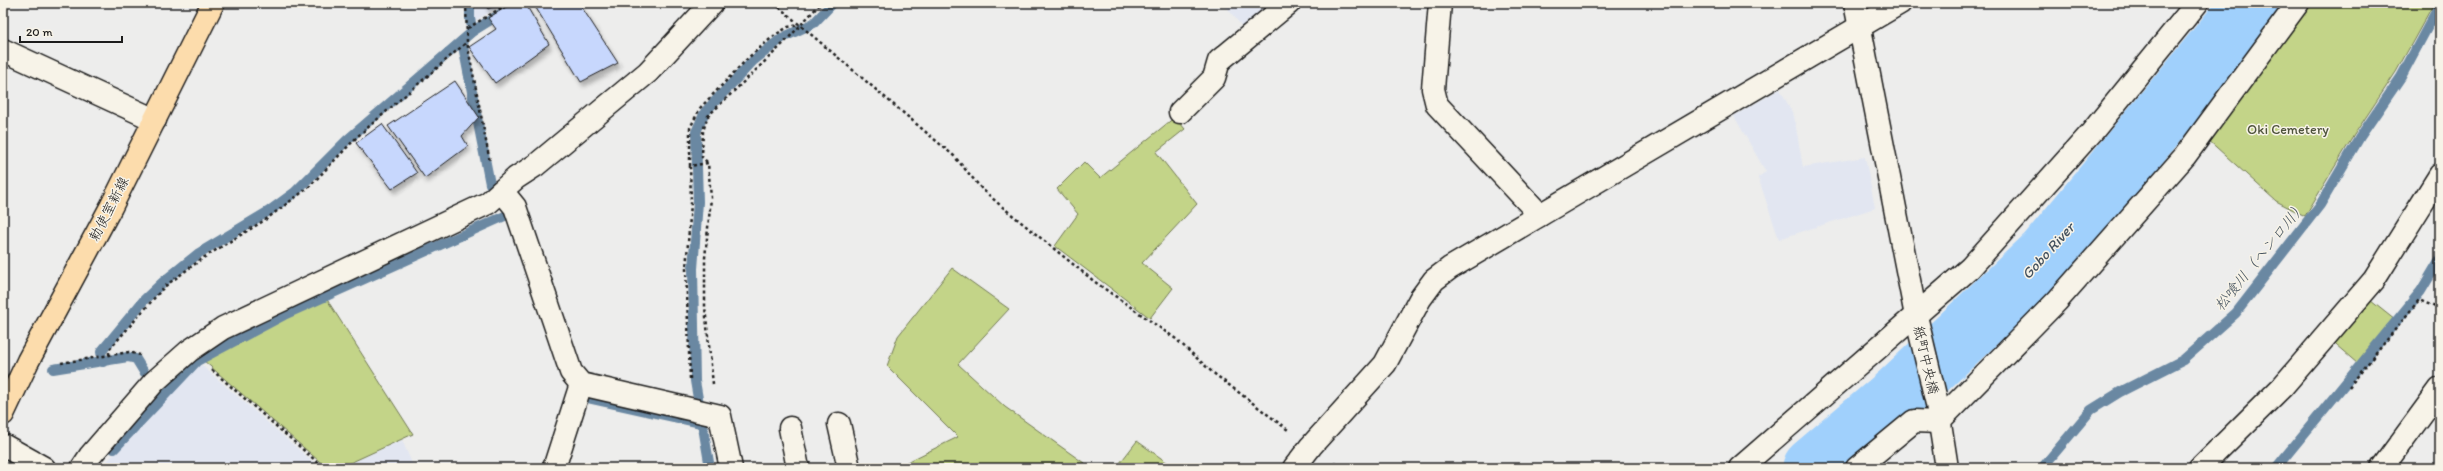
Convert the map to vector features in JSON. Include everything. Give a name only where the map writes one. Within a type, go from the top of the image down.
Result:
[{"type":"main road","name":"勅使室新線","points":[[3,414],[26,364],[111,207],[213,3]]},
{"type":"street","points":[[82,468],[90,456],[154,382],[189,351],[223,328],[488,203],[516,178],[536,165],[648,72],[712,3]]},
{"type":"street","points":[[1180,112],[1214,78],[1219,61],[1289,3]]},
{"type":"street","points":[[1440,3],[1433,89],[1437,106],[1540,216]]},
{"type":"street","name":"紙町中央橋","points":[[1854,3],[1916,316],[1938,413],[1947,468]]},
{"type":"street","points":[[1294,468],[1311,446],[1385,364],[1420,299],[1434,280],[1450,268],[1900,3]]},
{"type":"street","points":[[1740,468],[1970,268],[2050,182],[2197,3]]},
{"type":"street","points":[[1857,468],[1914,421],[1938,413],[2057,301],[2185,156],[2298,3]]},
{"type":"street","points":[[3,50],[155,120]]},
{"type":"street","points":[[2200,468],[2282,387],[2374,280],[2440,175]]},
{"type":"street","points":[[502,191],[515,207],[571,372],[581,384],[706,412],[731,468]]},
{"type":"street","points":[[554,468],[581,384]]},
{"type":"street","points":[[2382,468],[2440,389]]},
{"type":"street","points":[[839,424],[848,468]]},
{"type":"street","points":[[790,428],[798,468]]},
{"type":"street","points":[[3,445],[44,468]]},
{"type":"path","points":[[466,3],[468,28],[467,42],[494,181],[502,191]]},
{"type":"path","points":[[468,28],[509,3]]},
{"type":"path","points":[[774,3],[954,156],[973,178],[1000,205],[1094,282],[1176,339],[1212,372],[1311,446],[1325,454],[1340,468]]},
{"type":"path","points":[[706,412],[711,373],[705,307],[705,258],[711,198],[708,162],[702,157],[702,140],[708,116],[821,3]]},
{"type":"path","points":[[706,412],[686,269],[691,203],[690,128],[700,108],[749,57],[775,35],[788,27],[800,25]]},
{"type":"path","points":[[109,355],[110,350],[164,287],[203,258],[265,220],[308,188],[358,136],[467,42]]},
{"type":"path","points":[[690,166],[708,162]]},
{"type":"path","points":[[2349,388],[2419,300],[2440,309]]},
{"type":"shaded area","points":[[471,3],[505,3],[473,22]]},
{"type":"shaded area","points":[[1223,3],[1275,3],[1244,29]]},
{"type":"shaded area","points":[[1780,89],[1794,116],[1803,167],[1865,157],[1875,208],[1779,239],[1758,177],[1766,172],[1734,116]]},
{"type":"shaded area","points":[[198,362],[320,468],[101,468]]},
{"type":"shaded area","points":[[402,440],[414,468],[339,468]]},
{"type":"green space","name":"Oki Cemetery","points":[[2308,3],[2434,3],[2396,72],[2354,135],[2305,216],[2276,201],[2206,138]]},
{"type":"green space","points":[[1175,117],[1185,129],[1156,152],[1197,204],[1142,263],[1173,288],[1150,318],[1055,246],[1078,214],[1057,189],[1084,162],[1100,178]]},
{"type":"green space","points":[[952,268],[1009,309],[958,364],[1005,407],[1091,468],[895,468],[958,437],[887,366],[898,336]]},
{"type":"green space","points":[[2366,297],[2395,320],[2358,364],[2329,339]]},
{"type":"green space","points":[[326,298],[413,434],[339,468],[327,468],[203,360]]},
{"type":"green space","points":[[1137,441],[1175,468],[1116,468]]},
{"type":"building","points":[[484,3],[499,3],[488,9]]},
{"type":"building","points":[[513,3],[525,3],[549,44],[495,83],[469,47],[496,29],[488,18]]},
{"type":"building","points":[[533,3],[579,3],[618,63],[581,82]]},
{"type":"building","points":[[455,81],[479,117],[462,136],[468,146],[425,178],[388,126]]},
{"type":"building","points":[[382,124],[417,173],[392,189],[356,143]]},
{"type":"waterway","points":[[470,3],[470,19],[473,31]]},
{"type":"waterway","points":[[103,362],[101,352],[144,300],[163,282],[199,253],[269,211],[295,192],[347,140],[473,31],[518,3]]},
{"type":"waterway","points":[[710,468],[695,381],[693,269],[698,202],[696,132],[705,112],[753,61],[782,38],[814,23],[833,3]]},
{"type":"waterway","name":"Gobo River","points":[[1813,468],[1900,394],[2047,255],[2233,29],[2252,3]]},
{"type":"waterway","name":"松喰川（ヘンロ川）","points":[[2042,468],[2091,410],[2120,392],[2183,360],[2236,313],[2320,205],[2360,137],[2401,77],[2440,4]]},
{"type":"waterway","points":[[462,41],[490,184]]},
{"type":"waterway","points":[[114,449],[197,361],[284,315],[507,215]]},
{"type":"waterway","points":[[2276,468],[2421,291],[2440,259]]},
{"type":"waterway","points":[[53,369],[128,357],[136,359],[144,372]]},
{"type":"waterway","points":[[588,398],[701,423]]}]
